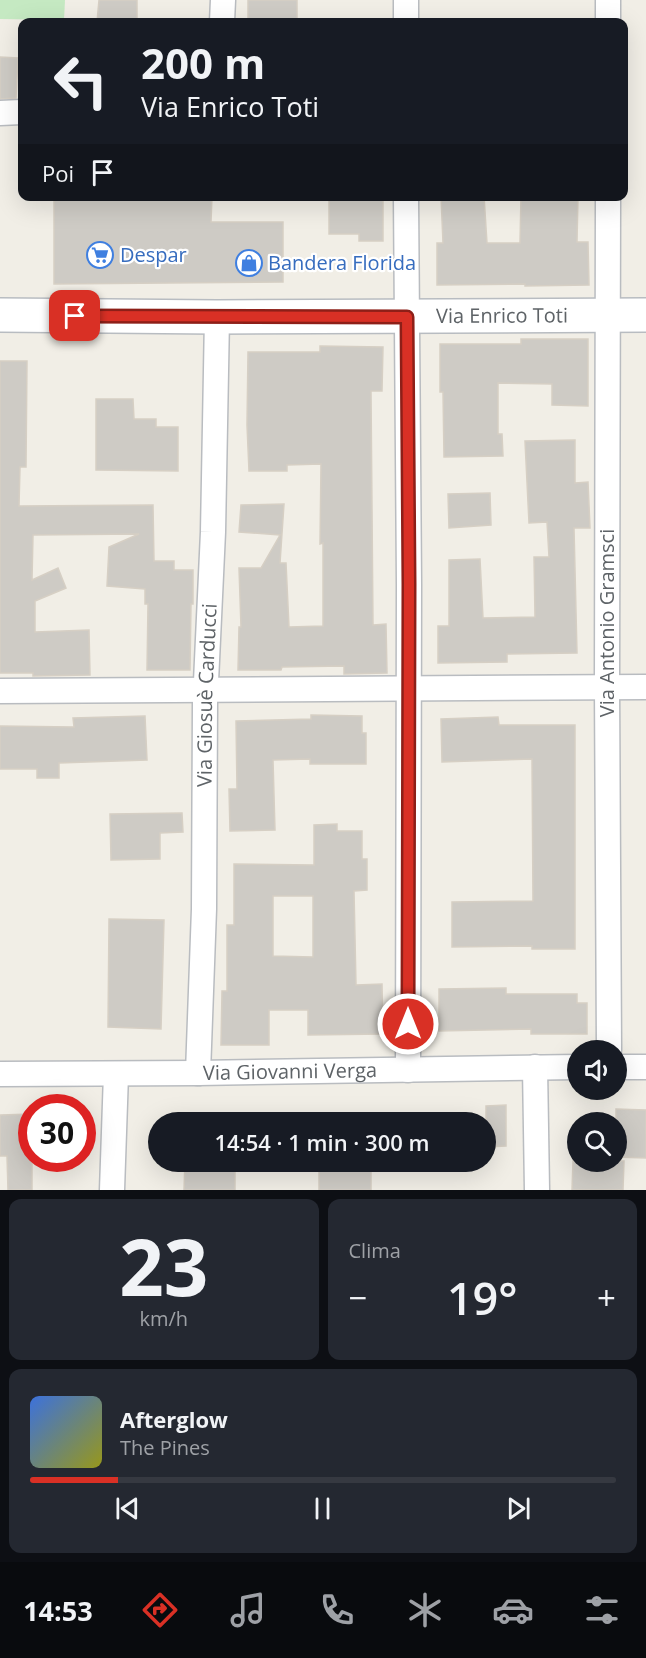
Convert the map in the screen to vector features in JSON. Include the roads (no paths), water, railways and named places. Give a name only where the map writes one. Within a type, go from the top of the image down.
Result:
[{"type":"street","points":[[222,18],[223,0]]},
{"type":"street","points":[[406,0],[406,18]]},
{"type":"street","points":[[608,0],[608,18]]},
{"type":"street","points":[[0,113],[18,112]]},
{"type":"street","points":[[406,201],[409,572],[408,1070]]},
{"type":"street","name":"Via Antonio Gramsci","points":[[608,201],[609,1040]]},
{"type":"street","name":"Via Enrico Toti","points":[[0,315],[407,317],[646,315]]},
{"type":"street","name":"Via Giosuè Carducci","points":[[198,1073],[204,909],[206,690],[213,532],[217,317]]},
{"type":"street","points":[[0,691],[646,687]]},
{"type":"street","points":[[535,1067],[537,1190]]},
{"type":"street","name":"Via Giovanni Verga","points":[[0,1074],[567,1067]]},
{"type":"street","points":[[627,1067],[646,1067]]},
{"type":"street","points":[[112,1190],[116,1074]]},
{"type":"place","name":"Despar","points":[[100,255]]},
{"type":"place","name":"Bandera Florida","points":[[249,263]]}]
